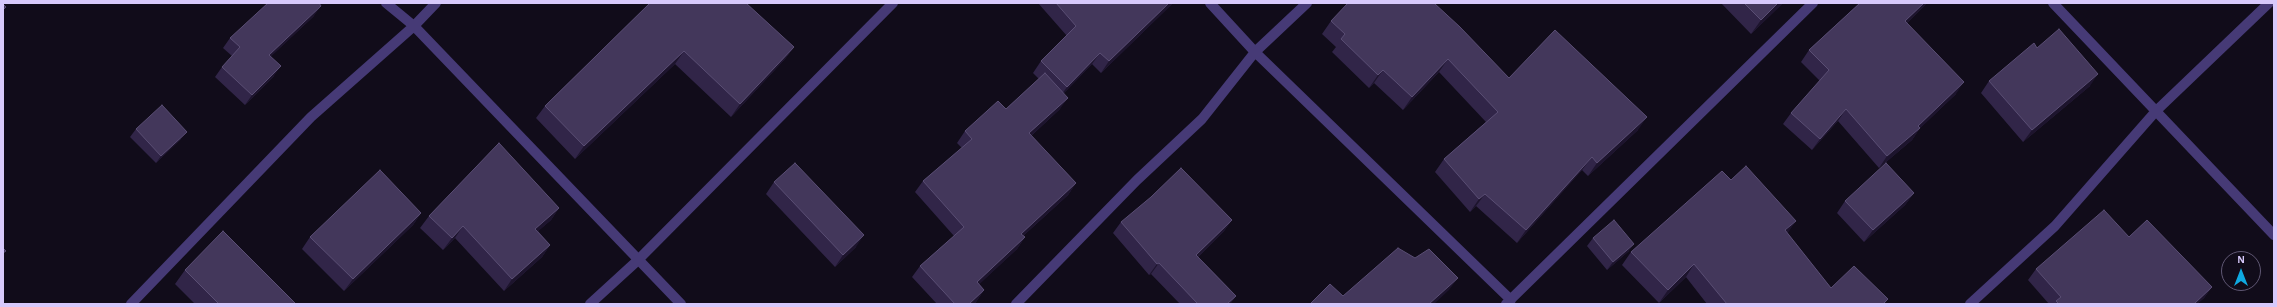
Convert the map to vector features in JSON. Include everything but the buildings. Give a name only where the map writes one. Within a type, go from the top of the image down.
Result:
[{"type":"street","points":[[386,3],[414,26],[637,261],[681,304]]},
{"type":"street","points":[[131,304],[310,117],[414,26],[436,3]]},
{"type":"street","points":[[590,304],[637,261],[893,3]]},
{"type":"street","points":[[1210,3],[1255,52],[1509,302],[1813,3]]},
{"type":"street","points":[[1016,304],[1137,180],[1202,119],[1255,52],[1307,3]]},
{"type":"street","points":[[2053,3],[2274,235]]},
{"type":"street","points":[[1970,304],[2055,226],[2156,111],[2269,3]]}]
